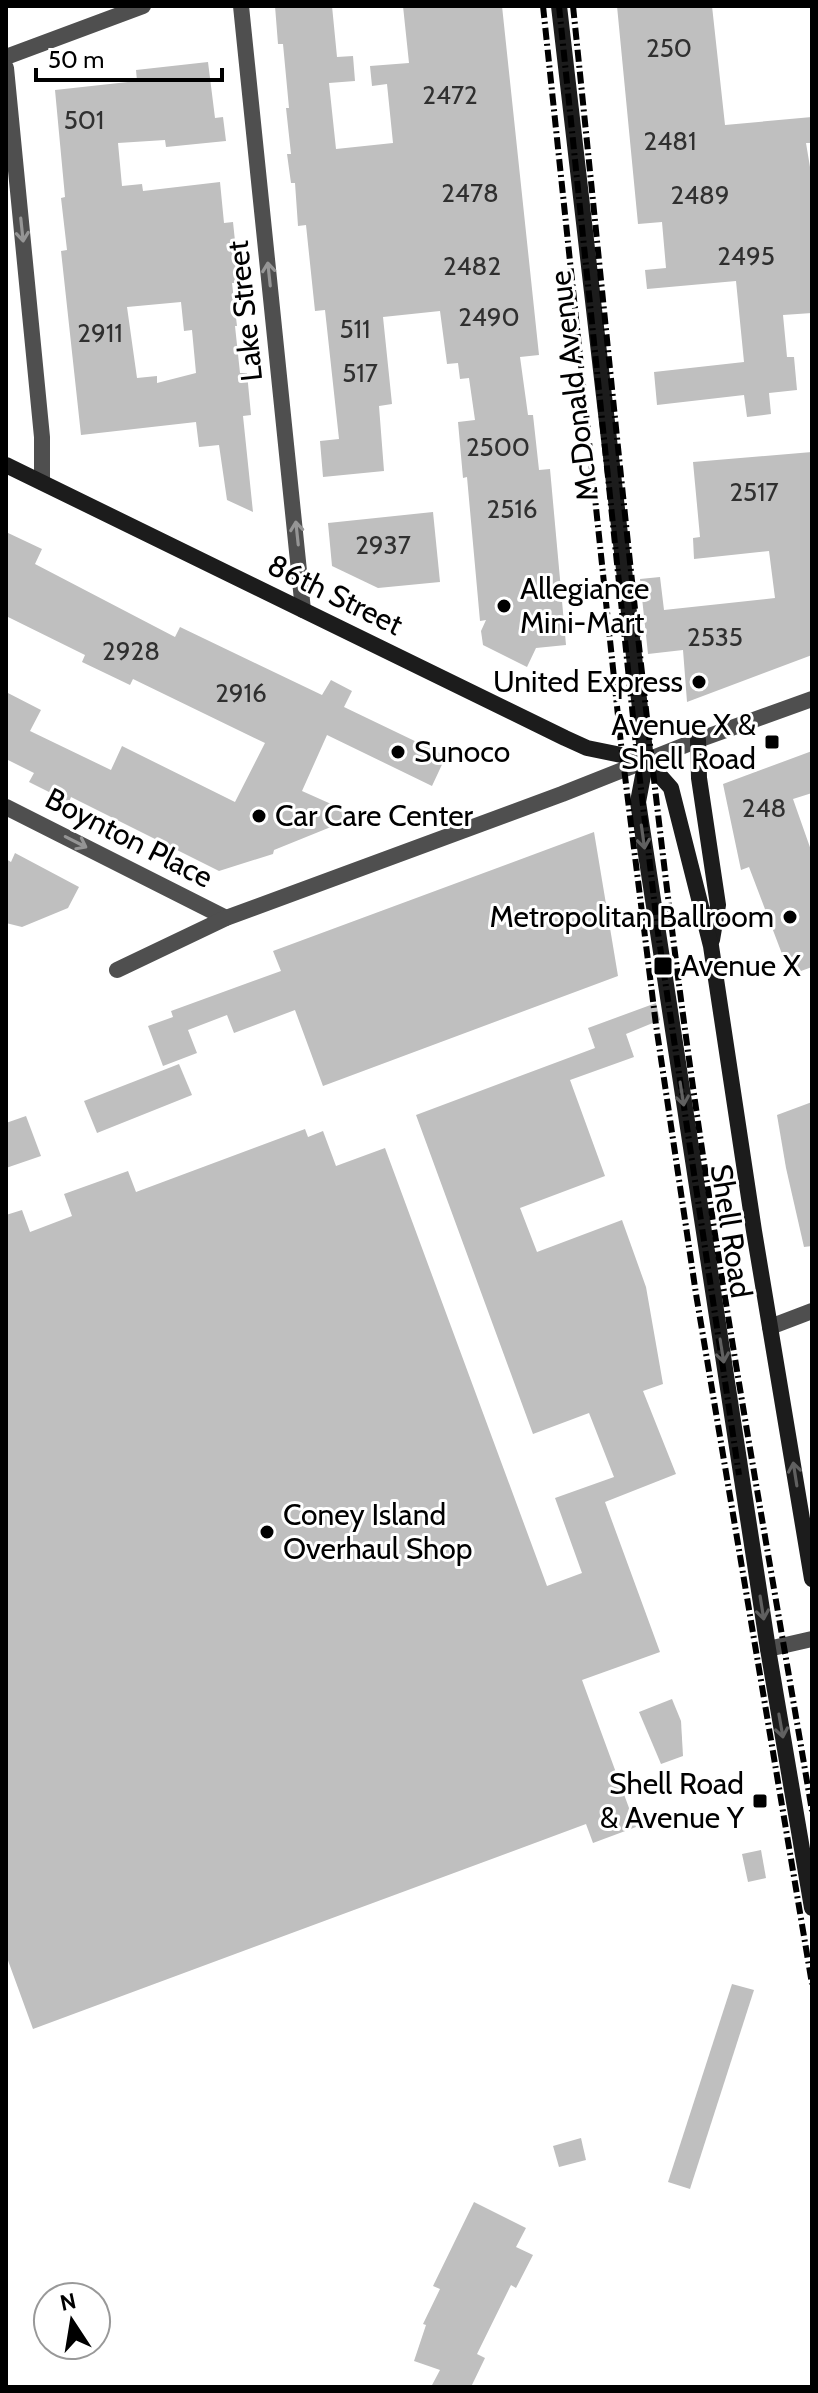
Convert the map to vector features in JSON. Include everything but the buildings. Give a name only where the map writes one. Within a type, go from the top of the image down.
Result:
[{"type":"main road","name":"McDonald Avenue","points":[[559,6],[646,760]]},
{"type":"main road","name":"86th Street","points":[[6,465],[565,738],[587,748],[646,760]]},
{"type":"main road","name":"Shell Road","points":[[698,740],[699,778],[718,905],[711,946]]},
{"type":"main road","name":"Shell Road","points":[[646,760],[671,788],[711,946],[812,1579]]},
{"type":"main road","name":"Shell Road","points":[[646,760],[638,802],[640,817],[768,1649],[812,1908]]},
{"type":"street","points":[[6,57],[143,6]]},
{"type":"street","name":"Lake Street","points":[[241,6],[303,610]]},
{"type":"street","points":[[6,68],[42,437],[42,482]]},
{"type":"street","points":[[117,970],[226,918],[812,699]]},
{"type":"street","name":"Boynton Place","points":[[6,807],[226,918]]},
{"type":"street","points":[[770,1327],[812,1311]]},
{"type":"street","points":[[768,1649],[812,1639]]},
{"type":"railway","points":[[543,6],[621,744],[656,1025],[696,1294],[812,1984]]},
{"type":"railway","points":[[559,6],[658,933],[739,1475]]},
{"type":"railway","points":[[573,6],[660,835],[689,1061],[812,1811]]},
{"type":"place","name":"Allegiance Mini-Mart","points":[[504,606]]},
{"type":"place","name":"United Express","points":[[699,682]]},
{"type":"place","name":"Avenue X & Shell Road","points":[[772,742]]},
{"type":"place","name":"Sunoco","points":[[398,752]]},
{"type":"place","name":"Car Care Center","points":[[259,816]]},
{"type":"place","name":"Metropolitan Ballroom","points":[[790,917]]},
{"type":"place","name":"Avenue X","points":[[663,966]]},
{"type":"place","name":"Coney Island Overhaul Shop","points":[[267,1532]]},
{"type":"place","name":"Shell Road & Avenue Y","points":[[760,1801]]}]
